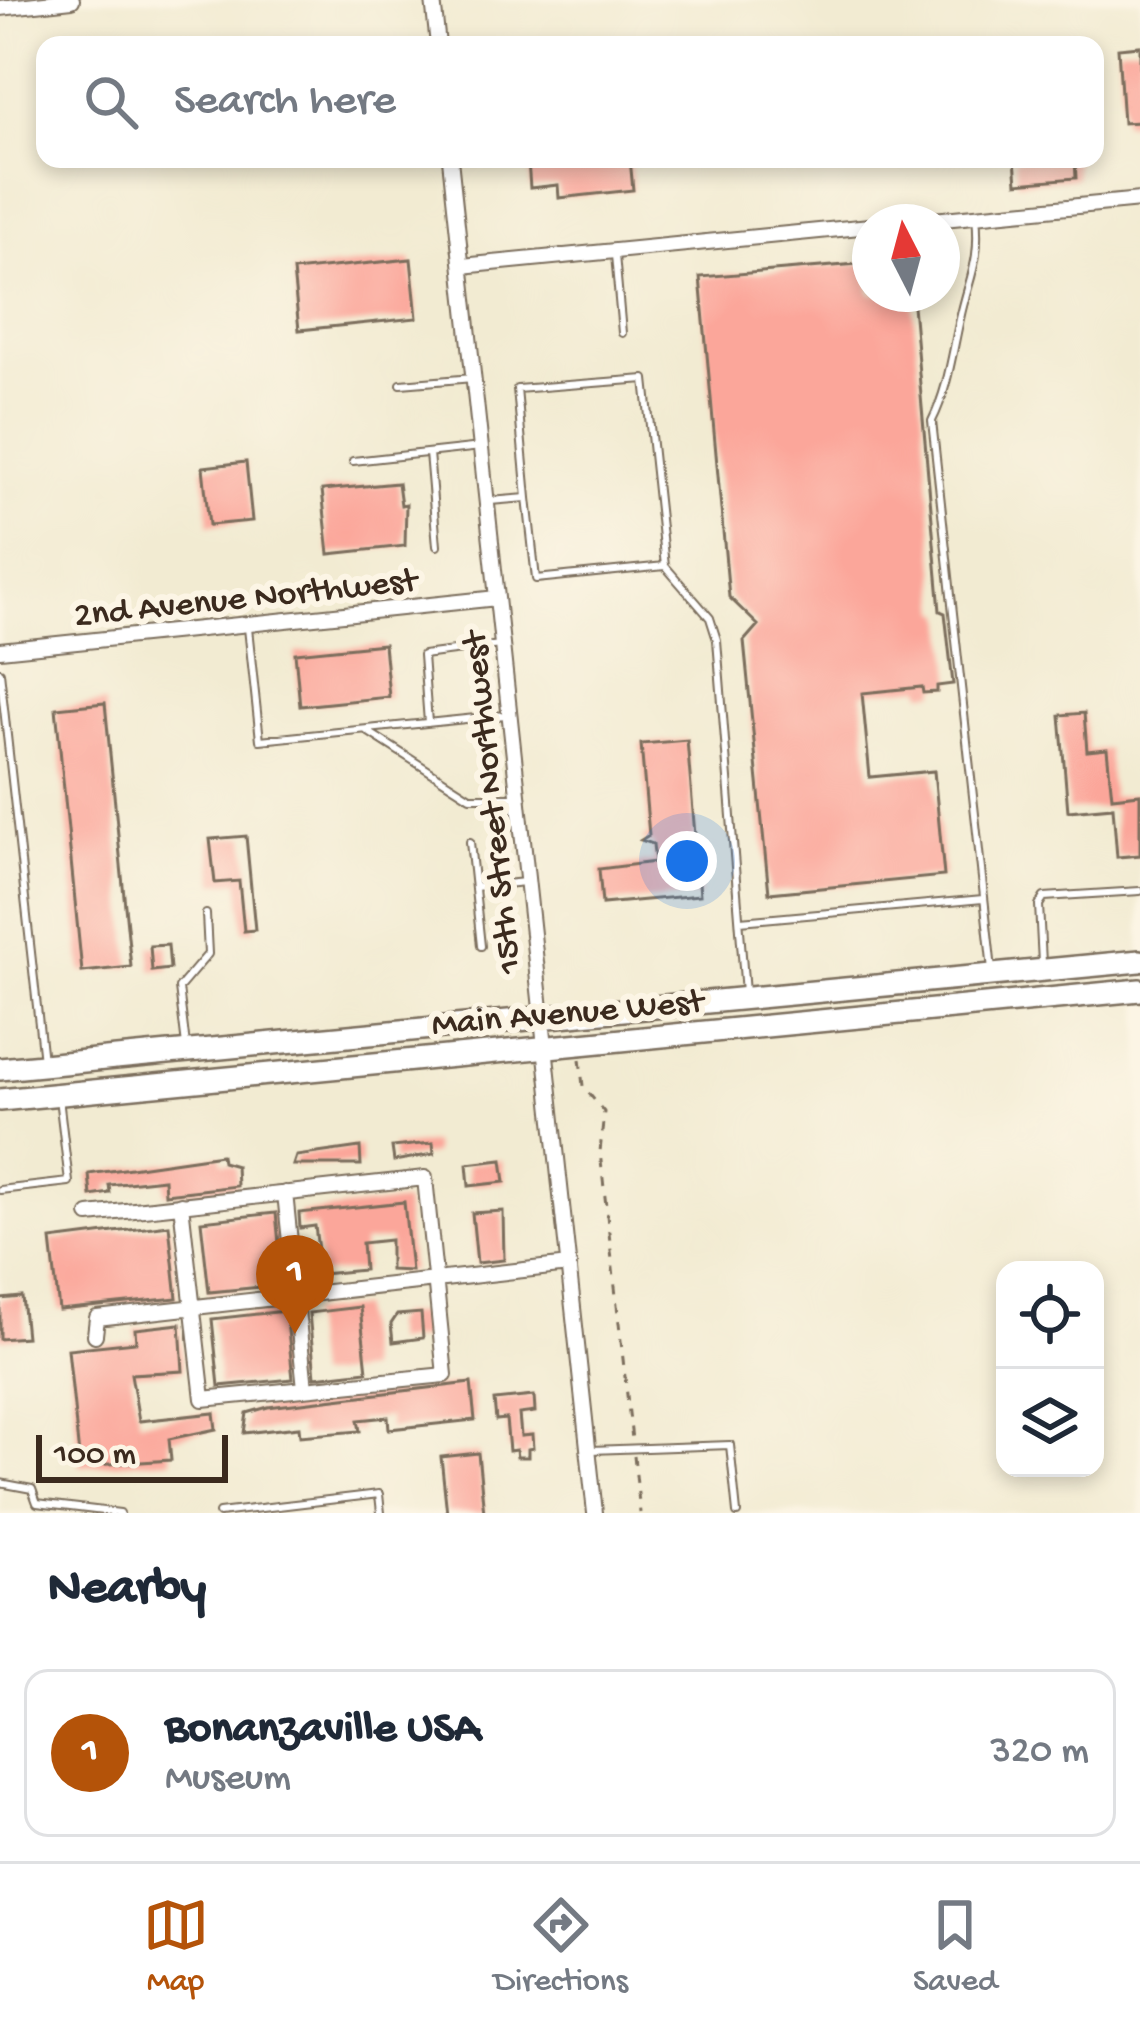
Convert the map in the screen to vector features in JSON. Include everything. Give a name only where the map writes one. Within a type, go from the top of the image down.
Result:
[{"type":"main road","name":"Main Avenue West","points":[[0,1069],[542,1013],[1140,961]]},
{"type":"main road","name":"Main Avenue West","points":[[0,1100],[1140,990]]},
{"type":"street","points":[[0,8],[72,0]]},
{"type":"street","points":[[433,0],[437,36]]},
{"type":"street","name":"15th Street Northwest","points":[[451,168],[595,1513]]},
{"type":"street","points":[[960,217],[1140,200]]},
{"type":"street","points":[[461,266],[852,228]]},
{"type":"street","name":"2nd Avenue Northwest","points":[[0,650],[497,598]]},
{"type":"street","points":[[89,1215],[182,1204],[425,1178],[445,1375],[202,1400],[182,1204]]},
{"type":"street","points":[[285,1193],[305,1388]]},
{"type":"street","points":[[95,1336],[97,1318],[569,1265]]},
{"type":"lane","points":[[976,216],[978,266],[962,311],[944,398],[932,421],[992,974]]},
{"type":"lane","points":[[615,251],[622,333]]},
{"type":"lane","points":[[401,384],[473,379]]},
{"type":"lane","points":[[664,566],[536,579],[517,389],[645,379],[664,566],[710,618],[717,640],[746,995]]},
{"type":"lane","points":[[353,460],[481,447]]},
{"type":"lane","points":[[429,453],[437,546]]},
{"type":"lane","points":[[486,501],[527,498]]},
{"type":"lane","points":[[248,624],[260,740],[509,715]]},
{"type":"lane","points":[[428,723],[422,655],[502,645]]},
{"type":"lane","points":[[0,672],[44,1064]]},
{"type":"lane","points":[[364,729],[470,797],[518,797]]},
{"type":"lane","points":[[470,842],[482,946]]},
{"type":"lane","points":[[475,886],[526,882]]},
{"type":"lane","points":[[1042,969],[1039,905],[1044,897],[1140,891]]},
{"type":"lane","points":[[740,921],[983,899]]},
{"type":"lane","points":[[186,1050],[179,988],[208,954],[206,914]]},
{"type":"lane","points":[[0,1190],[69,1182],[59,1094]]},
{"type":"lane","points":[[588,1451],[730,1445],[737,1513]]},
{"type":"lane","points":[[0,1483],[32,1489],[37,1503],[119,1513]]},
{"type":"lane","points":[[218,1513],[380,1494],[381,1513]]},
{"type":"path","points":[[580,1057],[583,1086],[604,1112],[600,1152],[640,1513]]},
{"type":"building","points":[[1140,46],[1140,122],[1123,123],[1118,48]]},
{"type":"building","points":[[529,168],[631,168],[633,190],[559,198],[558,185],[530,188]]},
{"type":"building","points":[[1016,168],[1075,168],[1076,178],[1017,183]]},
{"type":"building","points":[[411,259],[417,318],[299,330],[293,271]]},
{"type":"building","points":[[852,264],[852,312],[914,312],[940,611],[945,613],[953,684],[937,686],[937,692],[923,693],[922,687],[862,693],[870,777],[934,771],[944,876],[769,893],[744,641],[758,625],[729,597],[700,277]]},
{"type":"building","points":[[246,462],[252,521],[209,525],[203,467]]},
{"type":"building","points":[[398,483],[401,505],[406,504],[405,546],[329,554],[322,490]]},
{"type":"building","points":[[384,644],[389,697],[300,706],[295,653]]},
{"type":"building","points":[[105,703],[131,967],[82,972],[56,708]]},
{"type":"building","points":[[1084,713],[1087,751],[1107,749],[1112,797],[1140,794],[1140,855],[1117,857],[1113,807],[1068,811],[1060,715]]},
{"type":"building","points":[[687,740],[700,895],[602,904],[599,869],[655,862],[653,844],[641,840],[649,835],[641,744]]},
{"type":"building","points":[[246,836],[255,930],[244,931],[239,881],[215,883],[210,839]]},
{"type":"building","points":[[168,945],[170,969],[152,971],[150,946]]},
{"type":"building","points":[[433,1143],[434,1154],[394,1161],[392,1147]]},
{"type":"building","points":[[360,1147],[361,1165],[293,1165],[296,1156]]},
{"type":"building","points":[[221,1155],[222,1162],[236,1166],[237,1186],[165,1194],[164,1179],[109,1185],[110,1193],[91,1196],[89,1174]]},
{"type":"building","points":[[502,1160],[505,1182],[469,1186],[467,1164]]},
{"type":"building","points":[[404,1202],[411,1271],[390,1270],[390,1240],[362,1243],[364,1270],[321,1274],[315,1226],[300,1228],[299,1213]]},
{"type":"building","points":[[503,1211],[504,1260],[477,1263],[472,1213]]},
{"type":"building","points":[[276,1213],[283,1285],[209,1292],[201,1221]]},
{"type":"building","points":[[169,1225],[177,1298],[59,1310],[51,1240]]},
{"type":"building","points":[[22,1297],[26,1337],[0,1339],[0,1299]]},
{"type":"building","points":[[360,1307],[367,1371],[315,1377],[309,1313]]},
{"type":"building","points":[[286,1311],[293,1379],[219,1386],[212,1319]]},
{"type":"building","points":[[421,1313],[423,1338],[393,1342],[391,1324],[397,1315]]},
{"type":"building","points":[[180,1324],[183,1371],[131,1374],[139,1421],[214,1413],[216,1429],[169,1439],[171,1460],[80,1466],[68,1349],[136,1342],[135,1329]]},
{"type":"building","points":[[471,1383],[475,1420],[389,1429],[388,1417],[358,1420],[360,1431],[300,1436],[299,1427],[244,1433],[247,1413],[268,1407]]},
{"type":"building","points":[[534,1396],[535,1412],[519,1414],[521,1436],[532,1435],[533,1448],[528,1449],[528,1457],[517,1457],[516,1450],[509,1451],[506,1419],[496,1420],[494,1400]]},
{"type":"building","points":[[478,1453],[484,1513],[447,1513],[441,1457]]},
{"type":"place","name":"Bonanzaville USA","points":[[295,1334]]}]
